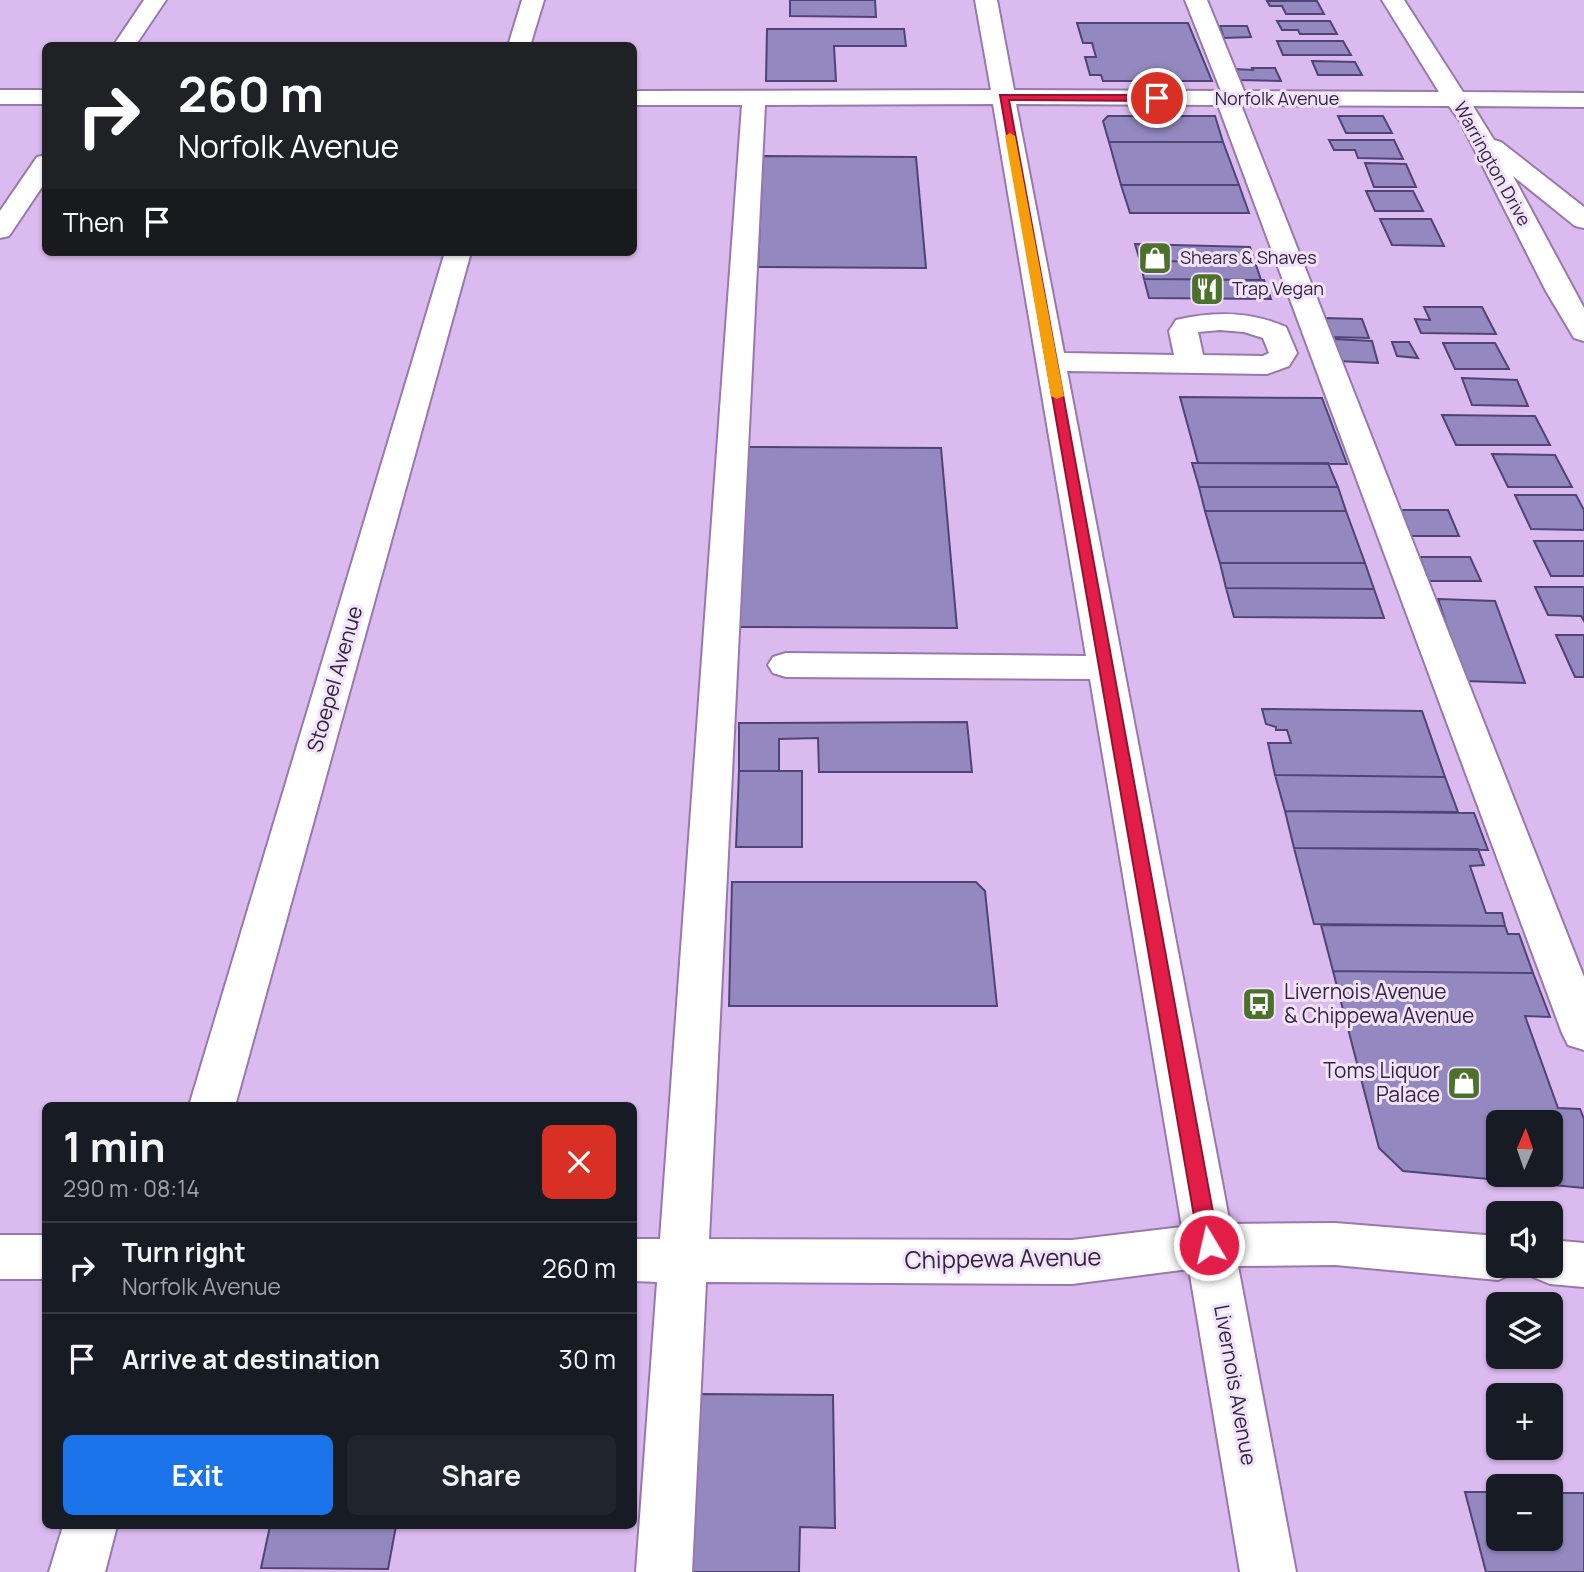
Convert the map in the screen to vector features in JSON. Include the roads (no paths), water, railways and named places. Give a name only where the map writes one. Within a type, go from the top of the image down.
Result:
[{"type":"street","points":[[127,42],[155,0]]},
{"type":"street","points":[[520,42],[533,0]]},
{"type":"street","name":"Livernois Avenue","points":[[986,0],[1268,1572]]},
{"type":"street","points":[[1196,0],[1584,1033]]},
{"type":"street","name":"Warrington Drive","points":[[1393,0],[1482,140],[1584,332]]},
{"type":"street","points":[[0,97],[42,97]]},
{"type":"street","name":"Norfolk Avenue","points":[[637,98],[1584,100]]},
{"type":"street","points":[[664,1572],[657,1261],[754,98]]},
{"type":"street","points":[[1482,140],[1584,220]]},
{"type":"street","points":[[0,230],[42,168]]},
{"type":"street","name":"Stoepel Avenue","points":[[213,1102],[457,256]]},
{"type":"street","points":[[1051,362],[1190,363]]},
{"type":"street","points":[[786,665],[1107,668]]},
{"type":"street","name":"Chippewa Avenue","points":[[657,1261],[1072,1262],[1209,1245],[1335,1244],[1486,1257]]},
{"type":"street","points":[[0,1257],[42,1257]]},
{"type":"street","points":[[1563,1263],[1584,1265]]},
{"type":"street","points":[[77,1572],[89,1529]]},
{"type":"place","name":"Shears & Shaves","points":[[1155,258]]},
{"type":"place","name":"Trap Vegan","points":[[1207,289]]},
{"type":"place","name":"Livernois Avenue & Chippewa Avenue","points":[[1259,1004]]},
{"type":"place","name":"Toms Liquor Palace","points":[[1464,1083]]}]
